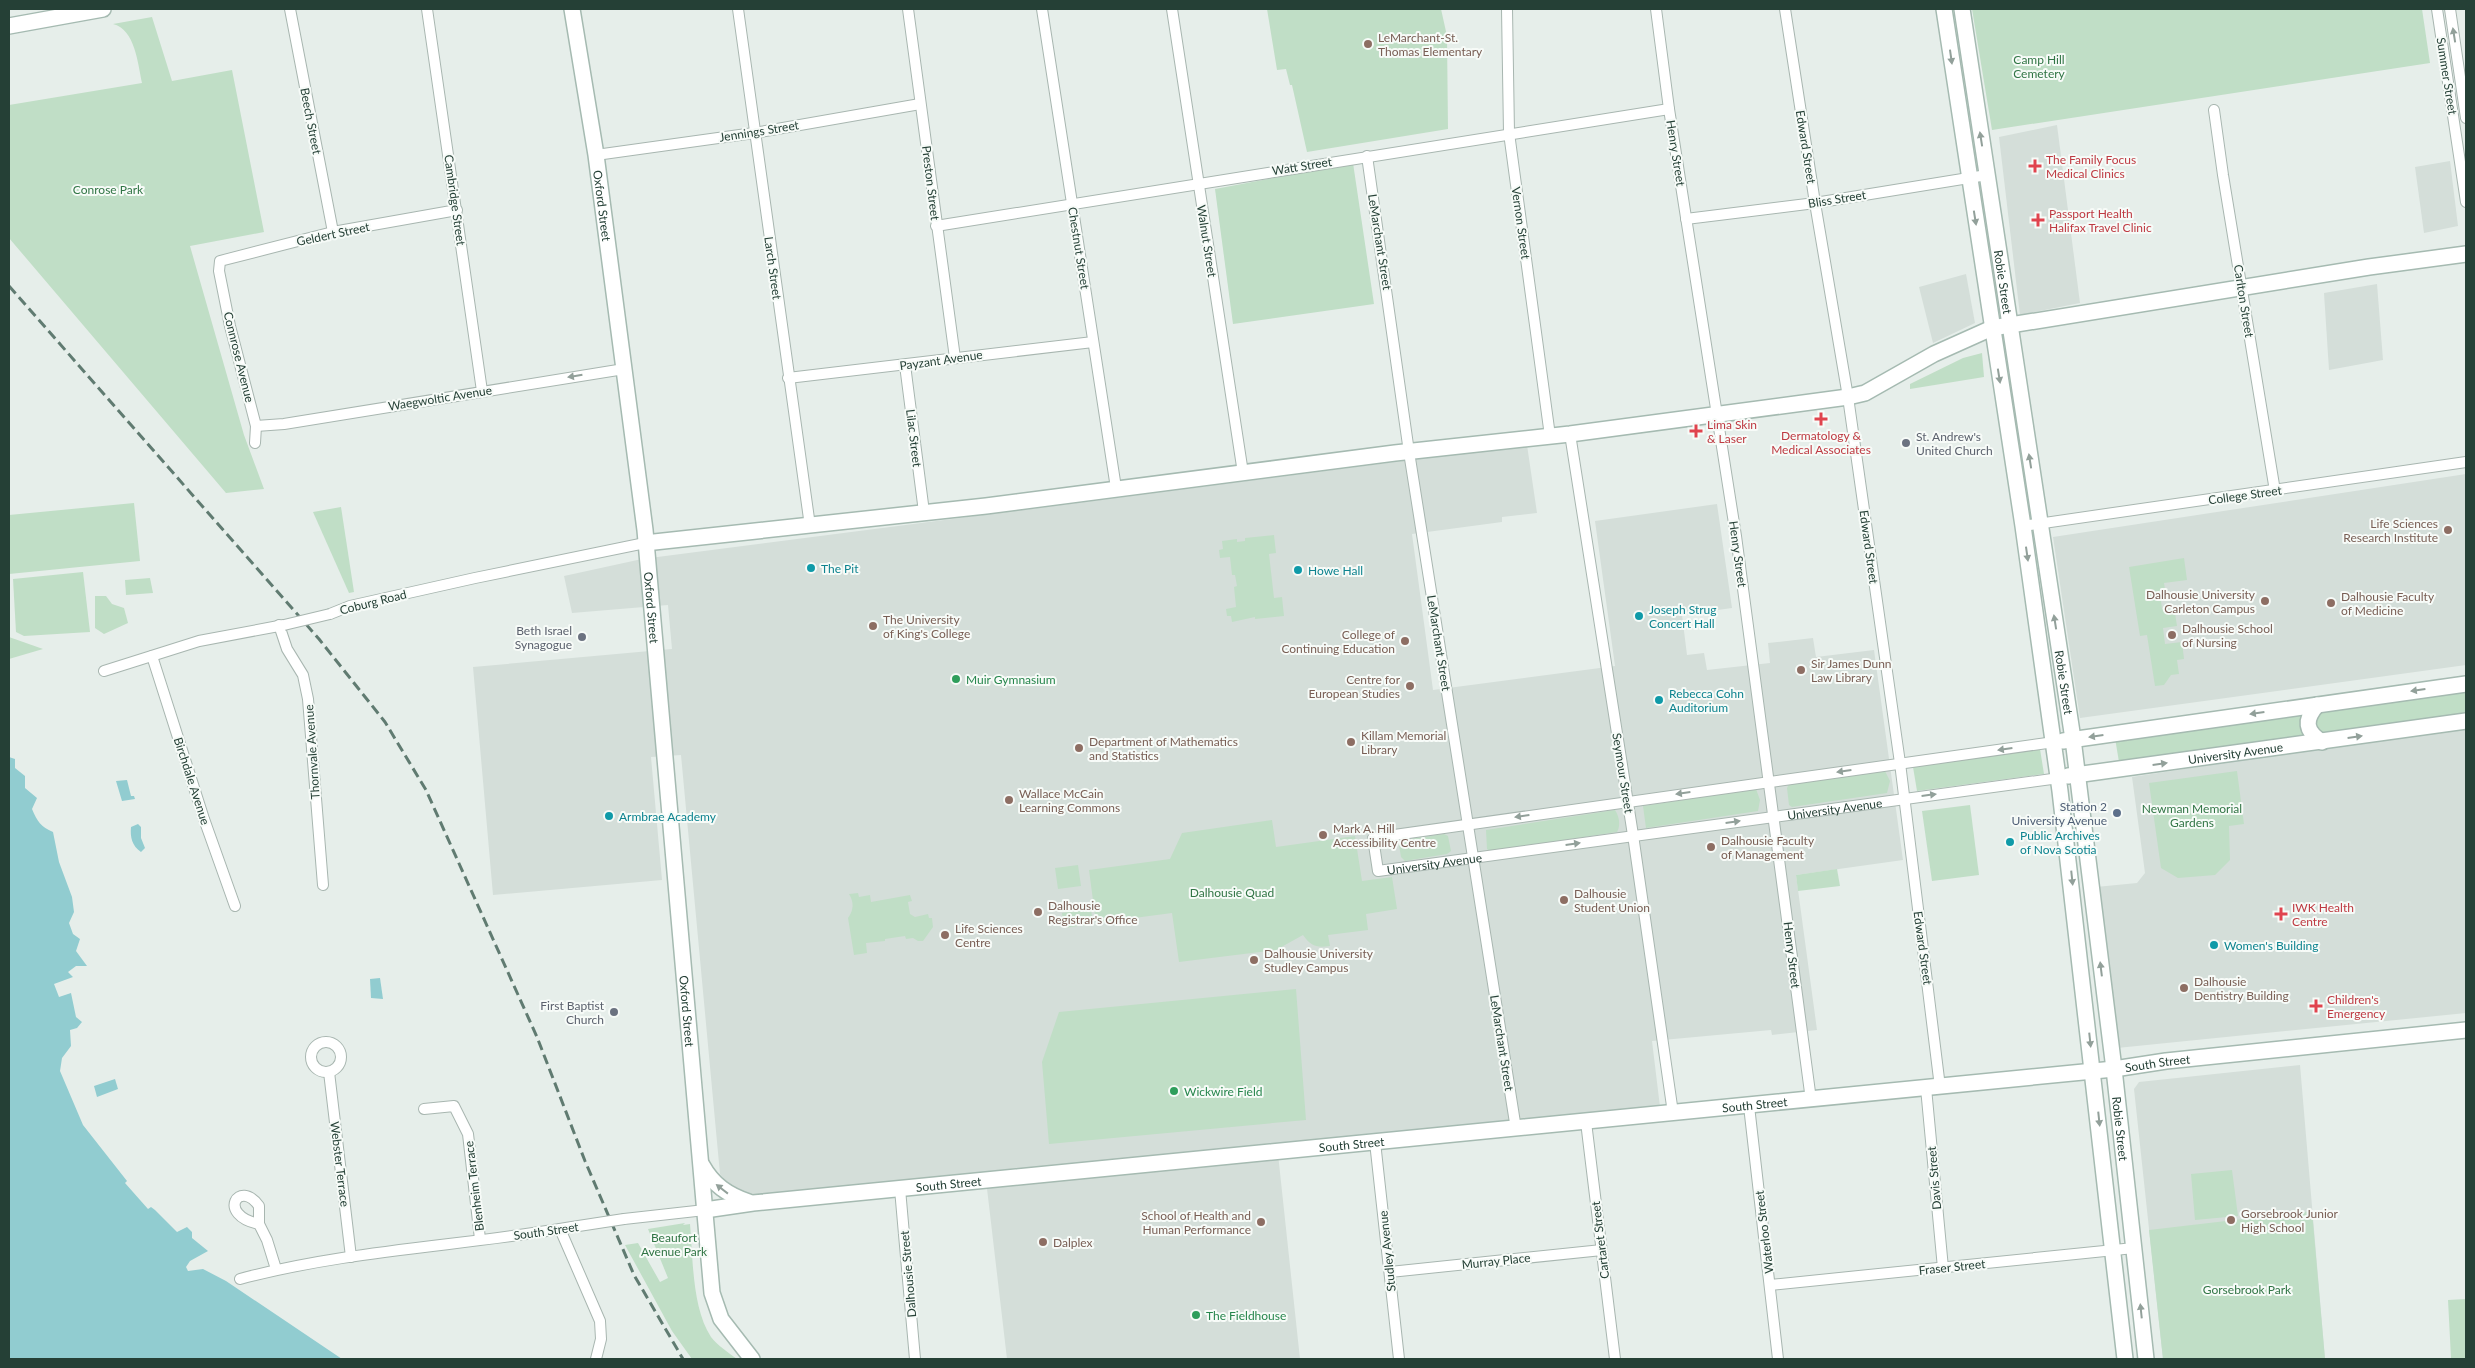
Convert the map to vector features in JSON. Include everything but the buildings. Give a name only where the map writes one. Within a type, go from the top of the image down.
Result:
[{"type":"main road","points":[[9,26],[103,9]]},
{"type":"main road","name":"Oxford Street","points":[[572,9],[596,155],[645,543],[712,1293],[721,1319],[752,1359]]},
{"type":"main road","name":"Robie Street","points":[[1944,9],[1968,177],[2023,526],[2059,778],[2125,1359]]},
{"type":"main road","name":"Robie Street","points":[[1962,9],[2008,326],[2073,739],[2114,1069],[2146,1359]]},
{"type":"main road","points":[[645,543],[810,526],[1570,434],[1848,397],[1865,393],[1934,354],[1992,328],[2466,254]]},
{"type":"main road","name":"University Avenue","points":[[2054,742],[2466,684]]},
{"type":"main road","points":[[2317,705],[2310,713],[2308,725],[2312,735],[2322,742]]},
{"type":"main road","name":"University Avenue","points":[[2059,778],[2466,721]]},
{"type":"main road","name":"South Street","points":[[705,1210],[753,1203],[1933,1088],[2114,1069],[2166,1061],[2466,1030]]},
{"type":"main road","points":[[700,1161],[715,1184],[732,1197],[753,1203]]},
{"type":"street","name":"Beech Street","points":[[290,9],[333,232]]},
{"type":"street","name":"Cambridge Street","points":[[427,9],[482,391]]},
{"type":"street","name":"Larch Street","points":[[738,9],[810,526]]},
{"type":"street","name":"Preston Street","points":[[908,9],[955,358]]},
{"type":"street","name":"Chestnut Street","points":[[1042,9],[1116,488]]},
{"type":"street","name":"Walnut Street","points":[[1172,9],[1243,473]]},
{"type":"street","name":"Vernon Street","points":[[1507,9],[1509,133],[1550,436]]},
{"type":"street","name":"Henry Street","points":[[1656,9],[1669,109],[1717,415],[1770,781],[1811,1100]]},
{"type":"street","name":"Edward Street","points":[[1785,9],[1848,397],[1900,763],[1933,1088]]},
{"type":"street","name":"Summer Street","points":[[2437,9],[2466,202]]},
{"type":"street","name":"Summer Street","points":[[2450,9],[2466,118]]},
{"type":"street","name":"Jennings Street","points":[[596,155],[754,133],[920,104]]},
{"type":"street","name":"Watt Street","points":[[936,226],[1509,133],[1669,109]]},
{"type":"street","name":"Carlton Street","points":[[2214,110],[2275,491]]},
{"type":"street","name":"LeMarchant Street","points":[[1367,156],[1409,452],[1516,1129]]},
{"type":"street","name":"Bliss Street","points":[[1686,219],[1815,203],[1987,175]]},
{"type":"street","name":"Geldert Street","points":[[219,272],[218,266],[224,259],[333,232],[457,210]]},
{"type":"street","name":"Connrose Avenue","points":[[219,272],[256,426],[255,443]]},
{"type":"street","name":"Payzant Avenue","points":[[788,378],[1093,342]]},
{"type":"street","name":"Lilac Street","points":[[905,365],[924,512]]},
{"type":"street","name":"Waegwoltic Avenue","points":[[256,426],[284,424],[624,369]]},
{"type":"street","name":"Seymour Street","points":[[1570,434],[1633,835],[1673,1113]]},
{"type":"street","name":"College Street","points":[[2023,526],[2466,462]]},
{"type":"street","name":"Coburg Road","points":[[104,671],[199,641],[330,614],[350,606],[456,582],[645,543]]},
{"type":"street","name":"Thornvale Avenue","points":[[281,625],[287,649],[303,675],[308,699],[323,886]]},
{"type":"street","name":"Birchdale Avenue","points":[[152,656],[204,819],[235,906]]},
{"type":"street","name":"University Avenue","points":[[2054,742],[1467,823],[1373,838],[1378,871],[2059,778]]},
{"type":"street","name":"Webster Terrace","points":[[329,1072],[351,1257]]},
{"type":"street","name":"Davis Street","points":[[1933,1088],[1943,1268]]},
{"type":"street","name":"Blenheim Terrace","points":[[424,1109],[454,1106],[468,1134],[480,1240]]},
{"type":"street","name":"Waterloo Street","points":[[1749,1106],[1778,1359]]},
{"type":"street","name":"Cartaret Street","points":[[1586,1122],[1615,1359]]},
{"type":"street","name":"Studley Avenue","points":[[1375,1142],[1399,1359]]},
{"type":"street","name":"Dalhousie Street","points":[[900,1189],[915,1359]]},
{"type":"street","name":"South Street","points":[[240,1279],[276,1269],[351,1257],[624,1219],[705,1210]]},
{"type":"street","points":[[259,1224],[268,1240],[276,1269]]},
{"type":"street","points":[[560,1229],[600,1321],[601,1339],[596,1359]]},
{"type":"street","name":"Fraser Street","points":[[1770,1285],[2134,1248]]},
{"type":"street","name":"Murray Place","points":[[1390,1272],[1602,1250]]},
{"type":"shaded area","points":[[2057,125],[2080,303],[2020,315],[1999,137]]},
{"type":"shaded area","points":[[2450,161],[2458,226],[2424,233],[2415,167]]},
{"type":"shaded area","points":[[1966,274],[1975,323],[1933,343],[1919,287]]},
{"type":"shaded area","points":[[2377,284],[2383,360],[2329,370],[2324,293]]},
{"type":"shaded area","name":"Dalhousie University Studley Campus","points":[[1527,445],[1537,513],[1502,517],[1502,522],[1412,534],[1433,690],[1615,666],[1595,521],[1717,504],[1732,608],[1682,615],[1687,655],[1704,653],[1707,670],[1770,663],[1768,643],[1813,638],[1816,657],[1874,650],[1903,860],[1796,875],[1817,1030],[1772,1035],[1771,1030],[1652,1041],[1660,1107],[1278,1154],[1300,1359],[1007,1359],[986,1180],[753,1203],[732,1190],[720,1174],[681,755],[651,757],[662,880],[493,895],[473,667],[672,649],[668,605],[572,613],[564,576],[642,559]]},
{"type":"shaded area","name":"Dalhousie University Carleton Campus","points":[[2466,474],[2466,665],[2080,718],[2053,537]]},
{"type":"shaded area","name":"IWK Health Centre","points":[[2466,726],[2466,1013],[2117,1048],[2096,887],[2137,883],[2145,873],[2132,777]]},
{"type":"shaded area","name":"Gorsebrook Junior High School","points":[[2300,1065],[2325,1359],[2163,1359],[2134,1089],[2139,1082]]},
{"type":"green space","points":[[1267,9],[1441,9],[1447,36],[1448,129],[1307,152],[1292,85],[1290,85],[1286,69],[1277,70]]},
{"type":"green space","name":"Camp Hill Cemetery","points":[[1972,9],[2422,9],[2430,63],[1992,130]]},
{"type":"green space","name":"Conrose Park","points":[[152,17],[172,81],[232,70],[264,232],[190,246],[244,435],[264,489],[226,493],[9,238],[9,105],[142,83],[137,57],[131,40],[120,27],[113,24]]},
{"type":"green space","points":[[1353,163],[1374,304],[1233,324],[1215,189]]},
{"type":"green space","points":[[1982,353],[1984,377],[1910,389],[1910,384],[1963,358]]},
{"type":"green space","points":[[134,503],[140,561],[9,574],[9,515]]},
{"type":"green space","points":[[341,507],[354,592],[349,593],[313,512]]},
{"type":"green space","points":[[1274,535],[1276,553],[1269,554],[1274,598],[1282,597],[1284,616],[1255,619],[1255,617],[1232,622],[1231,616],[1227,616],[1226,609],[1236,607],[1234,587],[1237,586],[1235,575],[1232,575],[1230,557],[1220,558],[1219,550],[1223,549],[1222,541],[1237,539],[1237,542],[1245,541],[1245,538]]},
{"type":"green space","points":[[2184,558],[2187,580],[2164,583],[2166,595],[2161,601],[2162,609],[2168,613],[2175,613],[2177,626],[2163,628],[2165,644],[2182,642],[2184,659],[2177,660],[2179,674],[2171,675],[2164,685],[2155,686],[2147,635],[2140,636],[2129,567]]},
{"type":"green space","points":[[83,572],[90,632],[24,636],[16,632],[13,579]]},
{"type":"green space","points":[[150,578],[153,593],[126,595],[125,580]]},
{"type":"green space","points":[[95,596],[106,596],[112,604],[124,608],[128,623],[104,634],[95,628]]},
{"type":"green space","points":[[9,637],[43,649],[9,659]]},
{"type":"green space","points":[[2466,690],[2466,715],[2322,735],[2317,733],[2314,714],[2317,711]]},
{"type":"green space","points":[[2305,713],[2308,737],[2119,762],[2115,738]]},
{"type":"green space","points":[[2040,749],[2044,774],[1917,791],[1913,767]]},
{"type":"green space","points":[[1885,771],[1890,781],[1887,793],[1792,807],[1789,805],[1787,788],[1789,784]]},
{"type":"green space","name":"Newman Memorial Gardens","points":[[2237,771],[2244,824],[2229,826],[2230,860],[2215,875],[2178,878],[2161,868],[2149,783]]},
{"type":"green space","points":[[1756,789],[1760,800],[1758,811],[1646,828],[1643,806]]},
{"type":"green space","points":[[1970,805],[1979,875],[1932,881],[1922,811]]},
{"type":"green space","points":[[1615,810],[1619,821],[1617,832],[1490,851],[1487,849],[1486,830]]},
{"type":"green space","name":"Dalhousie Quad","points":[[1272,820],[1276,847],[1355,836],[1362,881],[1392,877],[1397,909],[1366,914],[1368,930],[1328,935],[1330,946],[1321,947],[1314,945],[1303,935],[1276,950],[1179,962],[1172,913],[1096,923],[1089,870],[1170,859],[1182,833]]},
{"type":"green space","points":[[1444,834],[1448,836],[1451,851],[1447,854],[1405,861],[1401,857],[1399,845],[1403,840]]},
{"type":"green space","points":[[1078,865],[1081,886],[1058,889],[1055,868]]},
{"type":"green space","points":[[1837,869],[1840,886],[1798,891],[1796,875]]},
{"type":"green space","points":[[858,893],[859,897],[870,895],[871,902],[910,895],[912,901],[908,902],[910,914],[915,917],[928,914],[929,918],[932,918],[933,927],[923,941],[913,938],[906,939],[905,936],[885,939],[885,941],[866,943],[867,953],[854,955],[848,918],[853,906],[849,894]]},
{"type":"green space","points":[[1091,909],[1093,924],[1064,928],[1062,913]]},
{"type":"green space","name":"Wickwire Field","points":[[1296,989],[1306,1120],[1049,1144],[1042,1062],[1059,1012]]},
{"type":"green space","points":[[2232,1170],[2238,1216],[2195,1220],[2191,1174]]},
{"type":"green space","name":"Gorsebrook Park","points":[[2312,1211],[2325,1359],[2163,1359],[2149,1230]]},
{"type":"green space","name":"Beaufort Avenue Park","points":[[685,1223],[683,1225],[690,1224],[694,1282],[700,1312],[711,1337],[737,1359],[692,1359],[672,1331],[625,1245],[638,1243],[660,1282],[668,1278],[648,1229]]},
{"type":"green space","points":[[2466,1299],[2466,1359],[2444,1359],[2451,1358],[2448,1300]]},
{"type":"water","points":[[9,757],[15,759],[15,768],[25,776],[25,788],[37,798],[32,809],[36,817],[42,826],[53,832],[59,862],[72,897],[74,912],[69,923],[73,934],[80,939],[76,951],[87,966],[76,966],[68,972],[73,977],[54,984],[59,997],[71,993],[76,1017],[82,1022],[77,1028],[70,1030],[71,1046],[62,1058],[60,1071],[83,1125],[127,1181],[125,1183],[148,1209],[151,1207],[155,1210],[177,1232],[187,1227],[192,1232],[192,1238],[208,1251],[190,1261],[186,1267],[188,1271],[203,1269],[226,1281],[342,1359],[9,1359]]},
{"type":"water","points":[[127,780],[131,796],[134,796],[135,799],[122,801],[116,781]]},
{"type":"water","points":[[138,824],[141,827],[141,838],[145,848],[141,852],[132,841],[131,834],[131,827]]},
{"type":"water","points":[[380,978],[383,999],[371,998],[370,979]]},
{"type":"water","points":[[115,1079],[118,1089],[97,1097],[94,1086]]},
{"type":"railway","points":[[9,286],[319,639],[385,722],[426,790],[537,1037],[585,1161],[634,1275],[683,1359]]},
{"type":"place","name":"LeMarchant-St. Thomas Elementary","points":[[1368,44]]},
{"type":"place","name":"The Family Focus Medical Clinics","points":[[2035,166]]},
{"type":"place","name":"Passport Health Halifax Travel Clinic","points":[[2038,220]]},
{"type":"place","name":"Dermatology & Medical Associates","points":[[1821,419]]},
{"type":"place","name":"Lima Skin & Laser","points":[[1696,431]]},
{"type":"place","name":"St. Andrew's United Church","points":[[1906,443]]},
{"type":"place","name":"Life Sciences Research Institute","points":[[2448,530]]},
{"type":"place","name":"The Pit","points":[[811,568]]},
{"type":"place","name":"Howe Hall","points":[[1298,570]]},
{"type":"place","name":"Dalhousie University Carleton Campus","points":[[2265,601]]},
{"type":"place","name":"Dalhousie Faculty of Medicine","points":[[2331,603]]},
{"type":"place","name":"Joseph Strug Concert Hall","points":[[1639,616]]},
{"type":"place","name":"The University of King's College","points":[[873,626]]},
{"type":"place","name":"Dalhousie School of Nursing","points":[[2172,635]]},
{"type":"place","name":"Beth Israel Synagogue","points":[[582,637]]},
{"type":"place","name":"College of Continuing Education","points":[[1405,641]]},
{"type":"place","name":"Sir James Dunn Law Library","points":[[1801,670]]},
{"type":"place","name":"Muir Gymnasium","points":[[956,679]]},
{"type":"place","name":"Centre for European Studies","points":[[1410,686]]},
{"type":"place","name":"Rebecca Cohn Auditorium","points":[[1659,700]]},
{"type":"place","name":"Killam Memorial Library","points":[[1351,742]]},
{"type":"place","name":"Department of Mathematics and Statistics","points":[[1079,748]]},
{"type":"place","name":"Wallace McCain Learning Commons","points":[[1009,800]]},
{"type":"place","name":"Station 2 University Avenue","points":[[2117,813]]},
{"type":"place","name":"Armbrae Academy","points":[[609,816]]},
{"type":"place","name":"Mark A. Hill Accessibility Centre","points":[[1323,835]]},
{"type":"place","name":"Public Archives of Nova Scotia","points":[[2010,842]]},
{"type":"place","name":"Dalhousie Faculty of Management","points":[[1711,847]]},
{"type":"place","name":"Dalhousie Student Union","points":[[1564,900]]},
{"type":"place","name":"Dalhousie Registrar's Office","points":[[1038,912]]},
{"type":"place","name":"IWK Health Centre","points":[[2281,914]]},
{"type":"place","name":"Life Sciences Centre","points":[[945,935]]},
{"type":"place","name":"Women's Building","points":[[2214,945]]},
{"type":"place","name":"Dalhousie University Studley Campus","points":[[1254,960]]},
{"type":"place","name":"Dalhousie Dentistry Building","points":[[2184,988]]},
{"type":"place","name":"Children's Emergency","points":[[2316,1006]]},
{"type":"place","name":"First Baptist Church","points":[[614,1012]]},
{"type":"place","name":"Wickwire Field","points":[[1174,1091]]},
{"type":"place","name":"Gorsebrook Junior High School","points":[[2231,1220]]},
{"type":"place","name":"School of Health and Human Performance","points":[[1261,1222]]},
{"type":"place","name":"Dalplex","points":[[1043,1242]]},
{"type":"place","name":"The Fieldhouse","points":[[1196,1315]]}]
